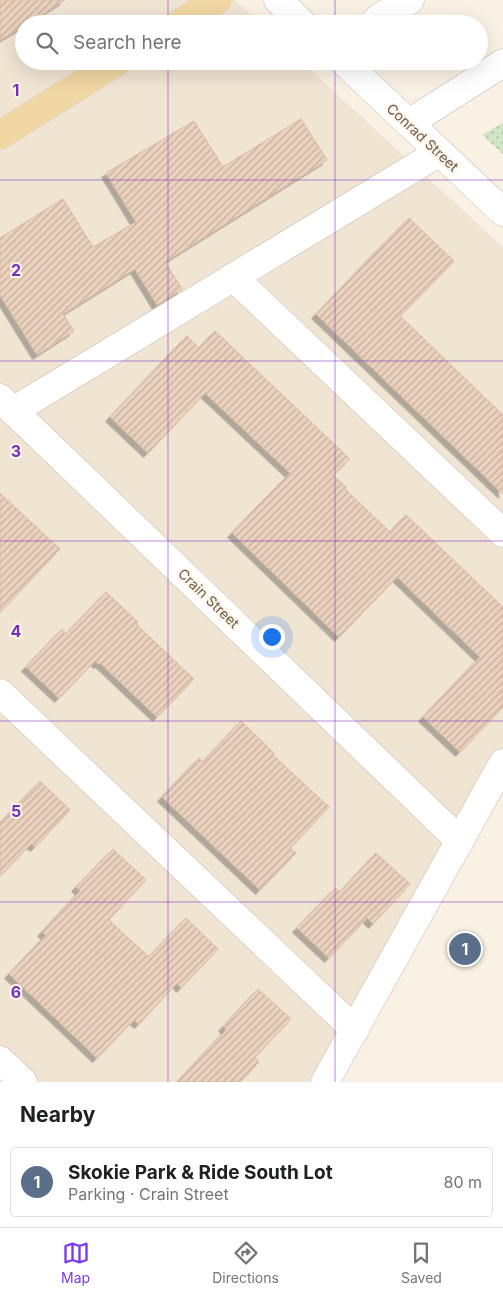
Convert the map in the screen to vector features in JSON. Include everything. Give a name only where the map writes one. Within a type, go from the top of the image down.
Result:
[{"type":"main road","points":[[193,15],[217,0]]},
{"type":"main road","points":[[0,134],[103,70]]},
{"type":"street","points":[[278,0],[294,15]]},
{"type":"street","points":[[384,15],[410,0]]},
{"type":"street","points":[[409,124],[503,63]]},
{"type":"street","name":"Conrad Street","points":[[352,70],[503,212]]},
{"type":"street","points":[[7,404],[233,277],[440,152]]},
{"type":"street","points":[[233,277],[503,533]]},
{"type":"street","name":"Crain Street","points":[[7,404],[460,841]]},
{"type":"street","points":[[0,694],[355,1030]]},
{"type":"street","points":[[325,1082],[503,763]]},
{"type":"street","points":[[0,1060],[24,1082]]},
{"type":"shaded area","points":[[0,0],[235,0],[251,15],[15,15],[15,70],[311,70],[503,247],[503,793],[339,1082],[23,1082],[0,1060]]},
{"type":"green space","points":[[503,123],[503,154],[482,135]]},
{"type":"building","points":[[0,0],[65,0],[41,15],[15,15],[15,31],[0,40]]},
{"type":"building","points":[[301,119],[327,160],[165,262],[182,289],[157,305],[135,269],[63,314],[74,331],[37,355],[0,295],[0,238],[63,199],[93,247],[136,222],[106,173],[194,121],[223,167]]},
{"type":"building","points":[[409,218],[454,261],[400,316],[503,415],[503,494],[316,314]]},
{"type":"building","points":[[215,331],[350,459],[333,475],[346,487],[345,489],[390,532],[406,515],[503,607],[503,707],[460,752],[423,717],[480,657],[397,577],[339,637],[232,533],[290,473],[205,393],[148,453],[110,417],[187,336],[199,348]]},
{"type":"building","points":[[0,493],[60,549],[0,612]]},
{"type":"building","points":[[106,592],[138,622],[136,624],[194,679],[157,717],[100,663],[98,664],[95,661],[59,698],[26,667],[62,629],[66,634]]},
{"type":"building","points":[[241,721],[274,753],[273,755],[329,807],[290,848],[296,853],[260,890],[162,797],[199,758],[203,762]]},
{"type":"building","points":[[40,781],[70,810],[35,847],[31,844],[0,876],[0,823]]},
{"type":"building","points":[[113,849],[146,880],[109,919],[112,923],[149,957],[186,918],[218,949],[181,988],[177,983],[139,1024],[134,1020],[97,1058],[9,974],[46,935],[42,932],[80,891],[76,887]]},
{"type":"building","points":[[376,853],[410,884],[373,924],[367,918],[329,958],[297,928],[335,888],[340,892]]},
{"type":"building","points":[[258,989],[291,1019],[255,1057],[259,1062],[240,1082],[177,1082],[226,1030],[223,1027]]},
{"type":"place","name":"Skokie Park & Ride South Lot","points":[[465,949]]}]
